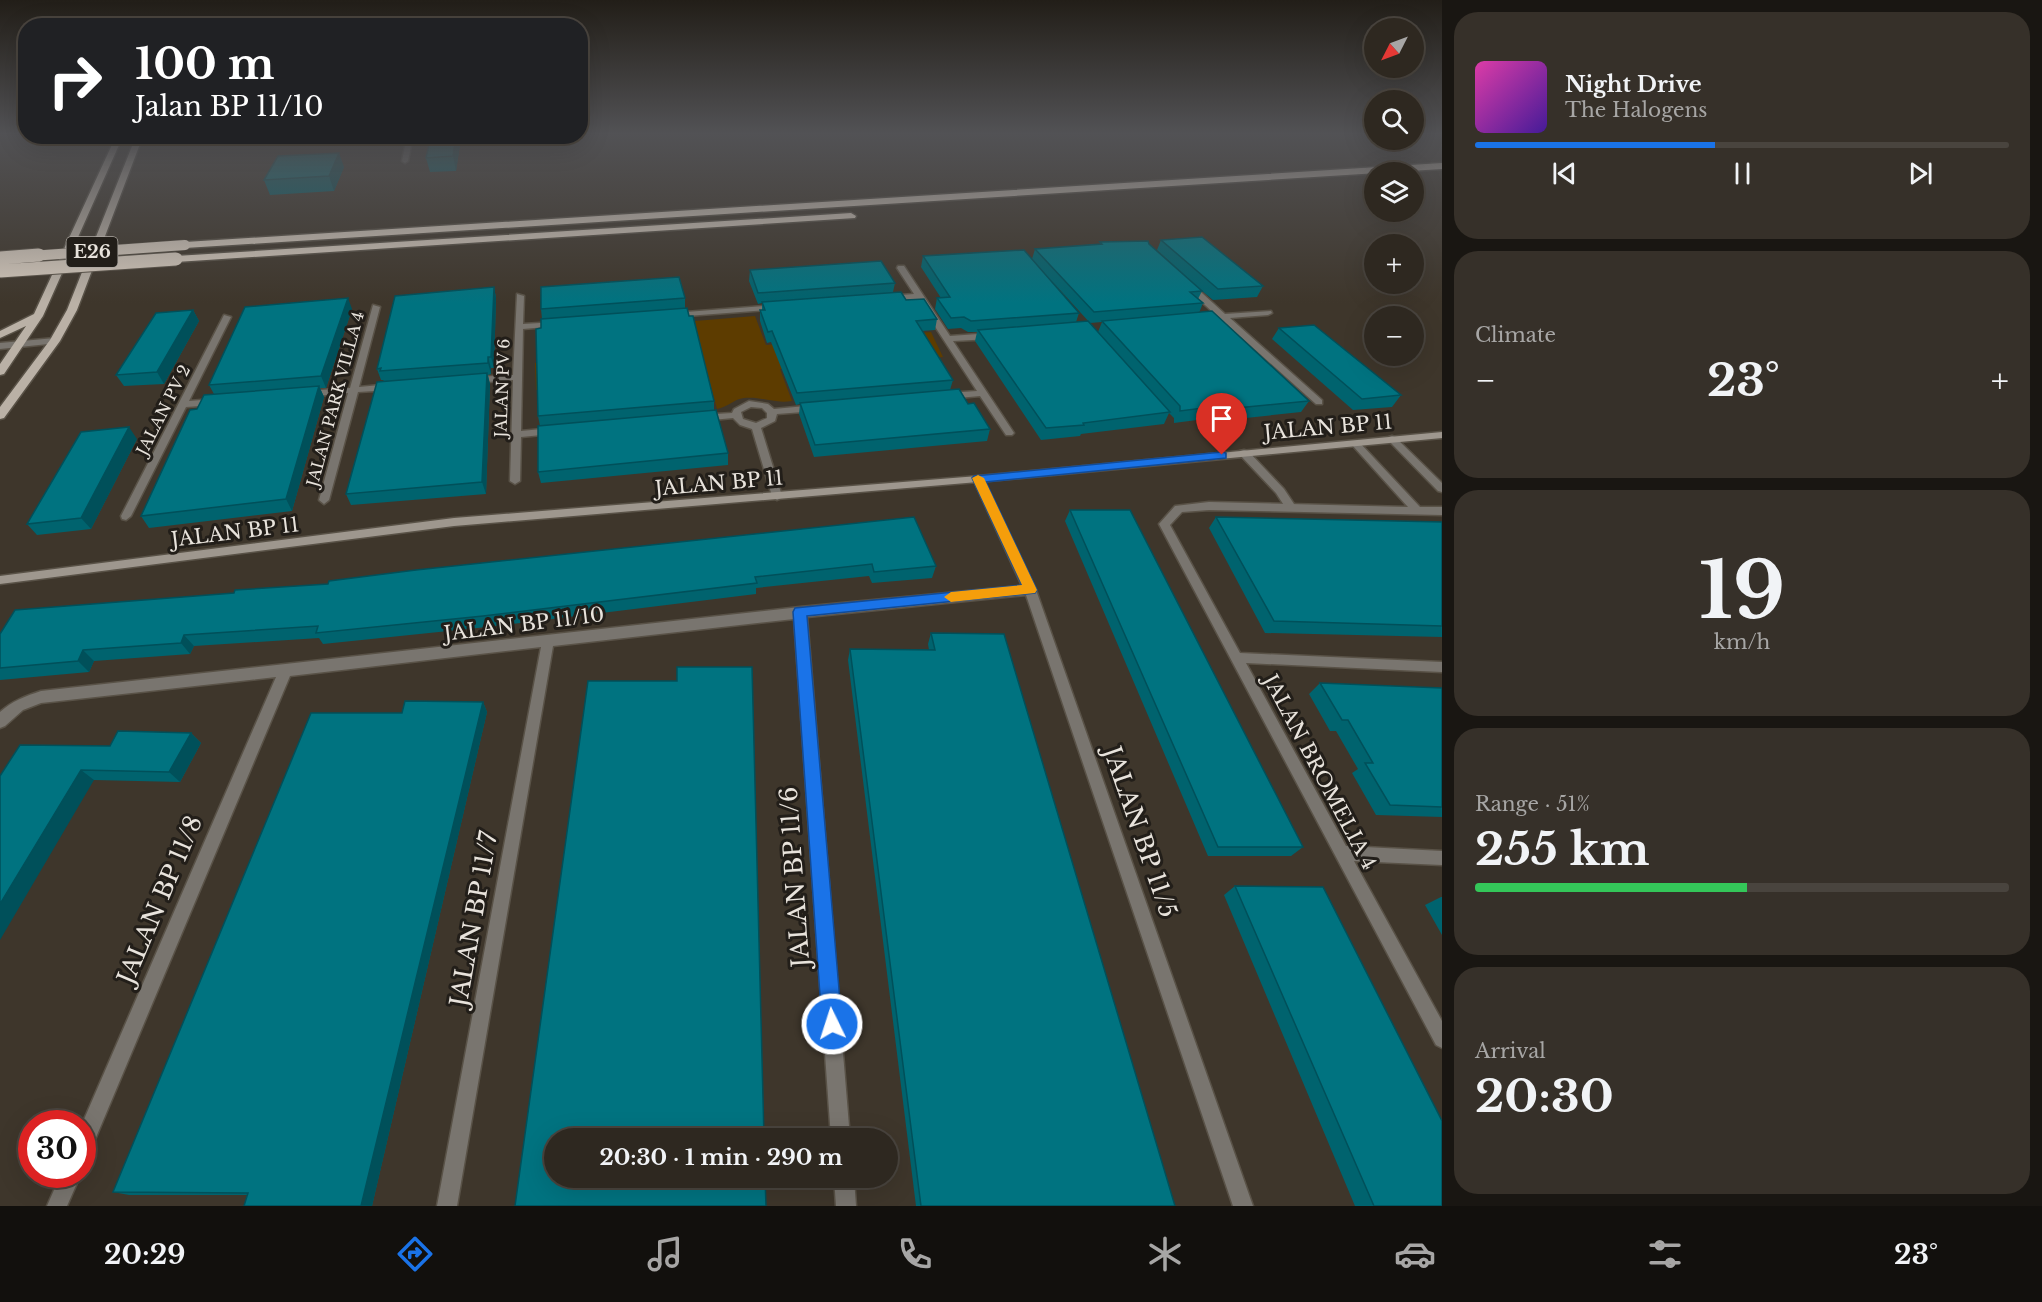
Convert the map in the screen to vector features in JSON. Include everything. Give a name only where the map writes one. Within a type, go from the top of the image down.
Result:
[{"type":"highway","name":"E26","points":[[0,258],[1056,190]]},
{"type":"highway","points":[[1208,192],[1237,190]]},
{"type":"highway","name":"E26","points":[[0,271],[864,215]]},
{"type":"main road","points":[[0,372],[21,345],[38,316],[95,190]]},
{"type":"main road","points":[[0,415],[55,341],[72,310],[120,190]]},
{"type":"main road","points":[[0,335],[38,316]]},
{"type":"street","points":[[901,268],[1009,433]]},
{"type":"street","points":[[1182,280],[1319,402]]},
{"type":"street","points":[[873,300],[920,296]]},
{"type":"street","name":"JALAN PV 6","points":[[515,481],[520,297]]},
{"type":"street","points":[[660,316],[790,306]]},
{"type":"street","name":"JALAN PARK VILLA 4","points":[[324,500],[376,307]]},
{"type":"street","points":[[1190,320],[1268,313]]},
{"type":"street","name":"JALAN PV 2","points":[[126,516],[226,317]]},
{"type":"street","points":[[519,327],[566,323]]},
{"type":"street","points":[[948,339],[1006,335]]},
{"type":"street","points":[[0,346],[55,341]]},
{"type":"street","points":[[459,381],[517,376]]},
{"type":"street","points":[[296,395],[400,386]]},
{"type":"street","points":[[936,397],[983,393]]},
{"type":"street","points":[[182,404],[228,400]]},
{"type":"street","points":[[736,415],[739,408],[754,404],[765,406],[772,412],[831,407]]},
{"type":"street","points":[[736,415],[744,424],[756,426],[770,422],[772,412]]},
{"type":"street","points":[[690,419],[736,415]]},
{"type":"street","points":[[756,426],[777,496]]},
{"type":"street","points":[[516,434],[562,430]]},
{"type":"street","name":"JALAN BP 11","points":[[0,580],[454,522],[777,496],[1442,435]]},
{"type":"street","points":[[1392,439],[1442,489]]},
{"type":"street","points":[[1356,444],[1417,510]]},
{"type":"street","points":[[1244,453],[1280,491],[1291,507],[1442,511]]},
{"type":"street","name":"JALAN BP 11/5","points":[[978,478],[1030,590],[1243,1206]]},
{"type":"street","name":"JALAN BROMELIA 4","points":[[1291,507],[1209,506],[1179,509],[1164,524],[1442,1039]]},
{"type":"street","name":"JALAN BP 11/10","points":[[0,722],[22,703],[41,696],[285,672],[800,612],[1030,590]]},
{"type":"street","name":"JALAN BP 11/6","points":[[800,612],[840,1128]]},
{"type":"street","name":"JALAN BP 11/7","points":[[447,1206],[548,641]]},
{"type":"street","points":[[1237,658],[1442,667]]},
{"type":"street","name":"JALAN BP 11/8","points":[[96,1114],[285,672]]},
{"type":"street","points":[[1342,853],[1442,858]]},
{"type":"street","points":[[57,1206],[65,1188]]},
{"type":"street","points":[[845,1188],[846,1206]]},
{"type":"shaded area","points":[[755,316],[766,345],[931,332],[943,357],[780,369],[792,401],[779,402],[744,398],[717,409],[708,376],[536,390],[535,363],[700,349],[695,321]]},
{"type":"building","points":[[1202,237],[1263,286],[1218,289],[1161,240]]},
{"type":"building","points":[[1148,241],[1202,291],[1190,292],[1203,303],[1094,312],[1035,249],[1102,244],[1100,242]]},
{"type":"building","points":[[1024,250],[1079,313],[971,321],[964,317],[951,318],[937,298],[950,297],[923,256]]},
{"type":"building","points":[[881,261],[895,283],[758,293],[750,270]]},
{"type":"building","points":[[679,277],[685,298],[541,309],[541,287]]},
{"type":"building","points":[[494,287],[491,357],[488,357],[488,363],[380,371],[381,368],[377,369],[395,296]]},
{"type":"building","points":[[901,292],[906,300],[924,299],[937,319],[916,321],[953,380],[797,393],[772,331],[768,332],[760,310],[765,310],[762,302]]},
{"type":"building","points":[[348,298],[321,376],[209,385],[245,307]]},
{"type":"building","points":[[687,308],[689,316],[693,316],[714,401],[538,416],[536,329],[541,328],[541,319]]},
{"type":"building","points":[[193,310],[157,372],[116,375],[156,313]]},
{"type":"building","points":[[1212,311],[1309,401],[1206,411],[1203,408],[1180,411],[1180,406],[1102,321]]},
{"type":"building","points":[[1088,321],[1170,412],[1083,423],[1084,425],[1046,428],[978,330]]},
{"type":"building","points":[[1314,325],[1401,395],[1362,399],[1279,328]]},
{"type":"building","points":[[487,373],[482,482],[346,494],[377,382]]},
{"type":"building","points":[[319,386],[286,499],[141,516],[190,410],[197,409],[204,395]]},
{"type":"building","points":[[959,389],[968,404],[974,403],[990,429],[815,445],[800,403]]},
{"type":"building","points":[[716,410],[728,453],[538,472],[538,426]]},
{"type":"building","points":[[129,427],[81,518],[27,524],[81,432]]},
{"type":"building","points":[[1070,510],[1130,510],[1303,847],[1218,847]]},
{"type":"building","points":[[914,517],[936,566],[874,572],[872,564],[755,577],[757,583],[483,616],[316,633],[318,626],[184,635],[181,643],[83,650],[78,661],[0,668],[0,634],[15,610],[328,584],[329,581],[416,570]]},
{"type":"building","points":[[1216,517],[1442,522],[1442,626],[1274,621]]},
{"type":"building","points":[[931,633],[1004,634],[1175,1206],[921,1206],[850,649],[935,650]]},
{"type":"building","points":[[677,667],[752,667],[764,1128],[544,1128],[544,1188],[765,1188],[766,1206],[515,1206],[588,681],[677,681]]},
{"type":"building","points":[[1320,683],[1442,688],[1442,807],[1390,805],[1365,763],[1373,763],[1348,720],[1342,720]]},
{"type":"building","points":[[405,701],[483,702],[361,1206],[244,1206],[248,1193],[113,1192],[311,713],[402,713]]},
{"type":"building","points":[[118,731],[191,733],[169,772],[81,770],[0,904],[0,776],[20,745],[110,746]]},
{"type":"building","points":[[1235,886],[1323,887],[1442,1121],[1442,1206],[1374,1206]]},
{"type":"slow traffic","points":[[951,597],[1030,590],[978,478]]},
{"type":"route","points":[[832,1024],[800,612],[1030,590],[978,478],[1222,455]]}]
